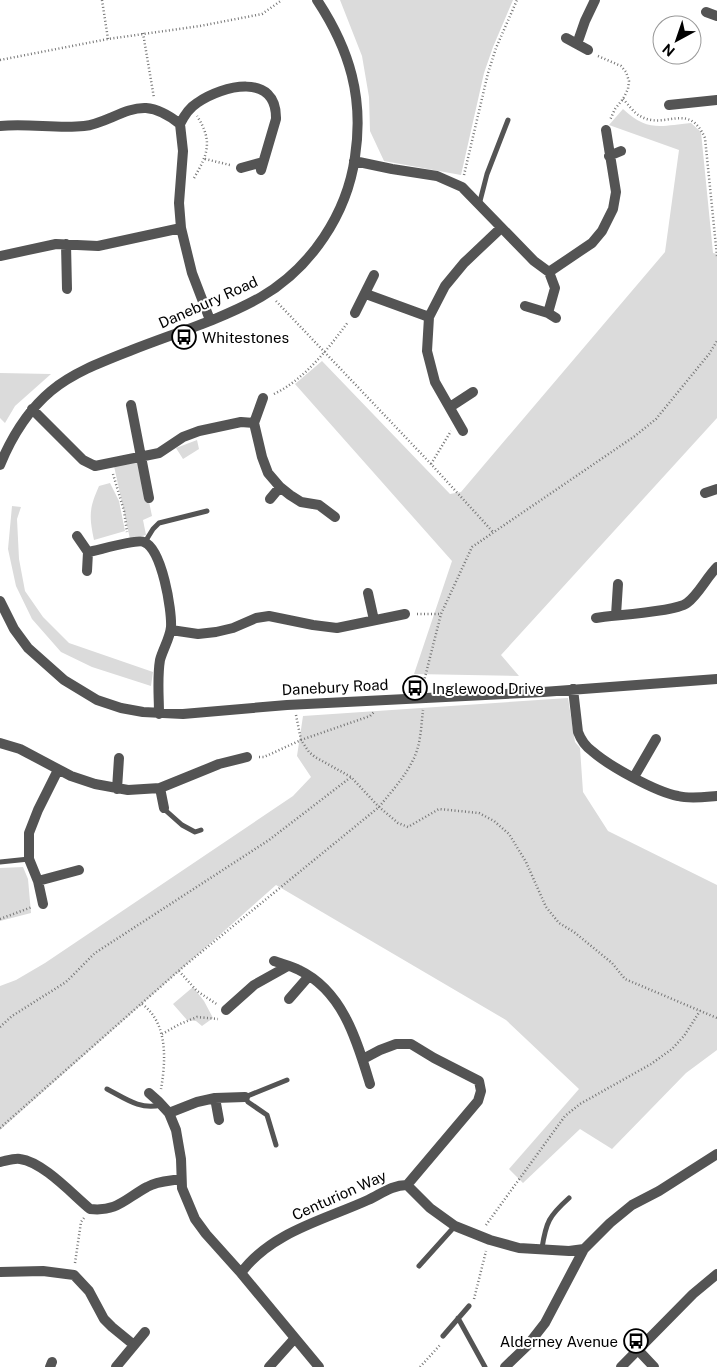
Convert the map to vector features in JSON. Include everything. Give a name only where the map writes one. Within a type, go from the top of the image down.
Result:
[{"type":"street","name":"Danebury Road","points":[[0,465],[16,431],[32,410],[62,383],[92,366],[210,320],[262,296],[300,267],[323,238],[336,217],[348,191],[358,125],[354,80],[343,48],[317,0]]},
{"type":"street","points":[[577,44],[595,0]]},
{"type":"street","points":[[706,12],[717,16]]},
{"type":"street","points":[[566,38],[588,50]]},
{"type":"street","points":[[210,320],[192,273],[181,228],[179,203],[184,151],[180,124],[192,107],[210,96],[232,89],[253,86],[268,93],[273,98],[276,119],[262,166],[241,168]]},
{"type":"street","points":[[669,105],[717,100]]},
{"type":"street","points":[[0,126],[35,124],[83,126],[141,108],[156,110],[171,117],[180,124]]},
{"type":"street","points":[[549,272],[592,243],[602,232],[613,209],[616,192],[606,130]]},
{"type":"street","points":[[609,156],[621,151]]},
{"type":"street","points":[[354,161],[437,176],[462,187],[500,228],[534,261],[549,272],[555,288],[552,315],[525,306]]},
{"type":"street","points":[[0,256],[46,245],[98,246],[181,228]]},
{"type":"street","points":[[461,428],[435,382],[427,351],[429,317],[445,286],[464,263],[500,228]]},
{"type":"street","points":[[66,244],[67,289]]},
{"type":"street","points":[[355,313],[374,276]]},
{"type":"street","points":[[366,294],[429,317]]},
{"type":"street","points":[[450,407],[474,392]]},
{"type":"street","points":[[263,398],[254,422],[268,473],[280,487],[301,502],[319,506],[335,517]]},
{"type":"street","points":[[131,405],[149,498]]},
{"type":"street","points":[[32,410],[62,440],[88,463],[95,466],[165,450],[189,434],[241,422],[254,422]]},
{"type":"street","points":[[270,500],[280,487]]},
{"type":"street","points":[[705,493],[717,489]]},
{"type":"street","points":[[78,536],[88,552],[87,571]]},
{"type":"street","points":[[88,552],[138,541],[145,542],[155,552],[161,570],[170,614],[170,630],[160,662],[159,714]]},
{"type":"street","points":[[596,618],[672,608],[685,604],[692,598],[708,575],[717,567]]},
{"type":"street","points":[[616,615],[618,584]]},
{"type":"street","points":[[368,593],[374,620]]},
{"type":"street","name":"Danebury Road","points":[[0,601],[14,629],[28,648],[67,683],[109,705],[132,711],[159,714],[183,714],[287,705],[573,690],[717,679]]},
{"type":"street","points":[[170,630],[198,634],[216,632],[262,617],[277,617],[332,628],[351,626],[405,614]]},
{"type":"street","points":[[573,690],[576,725],[581,739],[591,751],[653,787],[678,796],[717,796]]},
{"type":"street","points":[[634,777],[656,739]]},
{"type":"street","points":[[0,743],[20,749],[58,770],[84,781],[117,789],[160,788],[219,764],[247,757]]},
{"type":"street","points":[[117,789],[119,758]]},
{"type":"street","points":[[43,904],[38,881],[30,859],[28,844],[31,826],[58,770]]},
{"type":"street","points":[[160,788],[164,808]]},
{"type":"street","points":[[38,881],[79,870]]},
{"type":"street","points":[[274,961],[299,970],[309,976],[328,991],[342,1008],[363,1059],[370,1084]]},
{"type":"street","points":[[226,1010],[254,985],[288,966]]},
{"type":"street","points":[[289,999],[309,976]]},
{"type":"street","points":[[363,1059],[396,1044],[411,1044],[479,1081],[481,1091],[478,1101],[407,1185]]},
{"type":"street","points":[[149,1093],[163,1106],[180,1145],[180,1179],[195,1219],[318,1367]]},
{"type":"street","points":[[163,1106],[215,1098],[245,1096]]},
{"type":"street","points":[[215,1098],[219,1120]]},
{"type":"street","points":[[505,1367],[527,1346],[546,1323],[584,1249],[610,1223],[632,1205],[659,1191],[717,1154]]},
{"type":"street","points":[[0,1162],[19,1158],[35,1164],[52,1175],[90,1209],[110,1209],[125,1202],[148,1186],[180,1179]]},
{"type":"street","name":"Centurion Way","points":[[241,1273],[263,1251],[300,1228],[368,1200],[398,1185],[407,1185],[430,1208],[455,1226],[490,1240],[519,1248],[584,1249]]},
{"type":"street","points":[[0,1272],[43,1271],[74,1275],[89,1291],[108,1323],[134,1345]]},
{"type":"street","points":[[622,1367],[693,1294],[717,1274]]},
{"type":"street","points":[[116,1367],[145,1332]]},
{"type":"street","points":[[269,1367],[295,1338]]},
{"type":"street","points":[[638,1350],[654,1367]]},
{"type":"lane","points":[[479,205],[486,174],[508,120]]},
{"type":"lane","points":[[145,542],[159,523],[207,511]]},
{"type":"lane","points":[[164,808],[182,825],[195,832],[201,830]]},
{"type":"lane","points":[[0,862],[30,859]]},
{"type":"lane","points":[[276,1145],[267,1115],[248,1102],[245,1096],[287,1080]]},
{"type":"lane","points":[[107,1089],[141,1106],[163,1106]]},
{"type":"lane","points":[[542,1248],[545,1228],[554,1212],[569,1198]]},
{"type":"lane","points":[[419,1266],[455,1226]]},
{"type":"lane","points":[[444,1337],[458,1318],[471,1305]]},
{"type":"lane","points":[[458,1318],[485,1367]]},
{"type":"path","points":[[102,0],[108,39]]},
{"type":"path","points":[[0,60],[108,39],[200,26],[262,14],[282,0]]},
{"type":"path","points":[[462,187],[488,73],[496,48],[517,0]]},
{"type":"path","points":[[143,33],[156,110]]},
{"type":"path","points":[[588,50],[621,66],[626,72],[629,81],[628,89],[623,99],[614,108],[606,130]]},
{"type":"path","points":[[623,99],[639,116],[653,120],[691,119],[700,126],[705,138],[717,256]]},
{"type":"path","points":[[192,107],[203,126],[207,139],[205,159],[192,181]]},
{"type":"path","points":[[205,159],[241,168]]},
{"type":"path","points":[[276,301],[493,532]]},
{"type":"path","points":[[263,398],[288,387],[324,354],[355,313]]},
{"type":"path","points":[[423,685],[441,614],[472,547],[635,436],[656,419],[677,395],[717,341]]},
{"type":"path","points":[[431,464],[451,431],[461,428]]},
{"type":"path","points":[[109,463],[124,511],[128,543]]},
{"type":"path","points":[[405,614],[441,614]]},
{"type":"path","points":[[0,1128],[179,970],[379,807],[414,759],[422,728],[423,706]]},
{"type":"path","points":[[247,757],[264,757],[301,740],[370,716],[378,708]]},
{"type":"path","points":[[296,712],[301,740],[315,757],[352,777],[379,807],[398,824],[408,827],[439,809],[479,813],[494,821],[509,834],[526,862],[546,907],[559,923],[574,932],[612,963],[625,978],[717,1018]]},
{"type":"path","points":[[0,1027],[12,1016],[66,982],[95,953],[269,840],[352,777]]},
{"type":"path","points":[[0,919],[43,904]]},
{"type":"path","points":[[162,1034],[197,1017],[221,1019],[226,1010],[197,991],[179,970]]},
{"type":"path","points":[[142,1004],[151,1010],[162,1034],[165,1056],[163,1106]]},
{"type":"path","points":[[471,1305],[490,1240],[484,1229],[566,1116],[580,1104],[650,1064],[672,1049],[684,1036],[700,1011]]},
{"type":"path","points":[[74,1275],[75,1255],[80,1236],[81,1222],[90,1209]]},
{"type":"path","points":[[420,1367],[444,1337]]},
{"type":"shaded area","points":[[340,0],[513,0],[484,73],[461,175],[384,161],[370,131],[369,97],[362,56]]},
{"type":"shaded area","points":[[623,109],[647,124],[663,126],[691,123],[701,132],[713,253],[717,254],[717,418],[501,655],[519,676],[414,674],[452,561],[295,384],[322,361],[450,494],[461,492],[665,252],[679,150],[609,125]]},
{"type":"shaded area","points":[[0,373],[51,374],[15,406],[5,423],[0,418]]},
{"type":"shaded area","points":[[197,440],[199,449],[183,459],[176,448]]},
{"type":"shaded area","points":[[140,459],[152,516],[143,520],[146,535],[130,539],[114,466]]},
{"type":"shaded area","points":[[110,483],[119,501],[125,531],[94,540],[91,524],[93,501],[99,486]]},
{"type":"shaded area","points":[[12,506],[21,507],[17,519],[19,559],[25,591],[43,617],[69,643],[153,672],[151,686],[92,667],[61,652],[32,619],[16,586],[8,549]]},
{"type":"shaded area","points":[[568,698],[575,742],[580,748],[583,792],[608,831],[717,885],[717,1050],[686,1073],[612,1149],[580,1129],[523,1183],[509,1169],[579,1089],[506,1020],[276,885],[0,1130],[0,986],[16,980],[45,963],[293,796],[311,777],[297,756],[303,716]]},
{"type":"shaded area","points":[[23,867],[28,879],[31,913],[0,921],[0,868]]},
{"type":"shaded area","points":[[193,987],[204,1001],[213,1018],[202,1026],[196,1021],[187,1020],[173,1004]]},
{"type":"place","name":"Whitestones","points":[[184,337]]},
{"type":"place","name":"Inglewood Drive","points":[[415,688]]},
{"type":"place","name":"Alderney Avenue","points":[[636,1341]]}]
